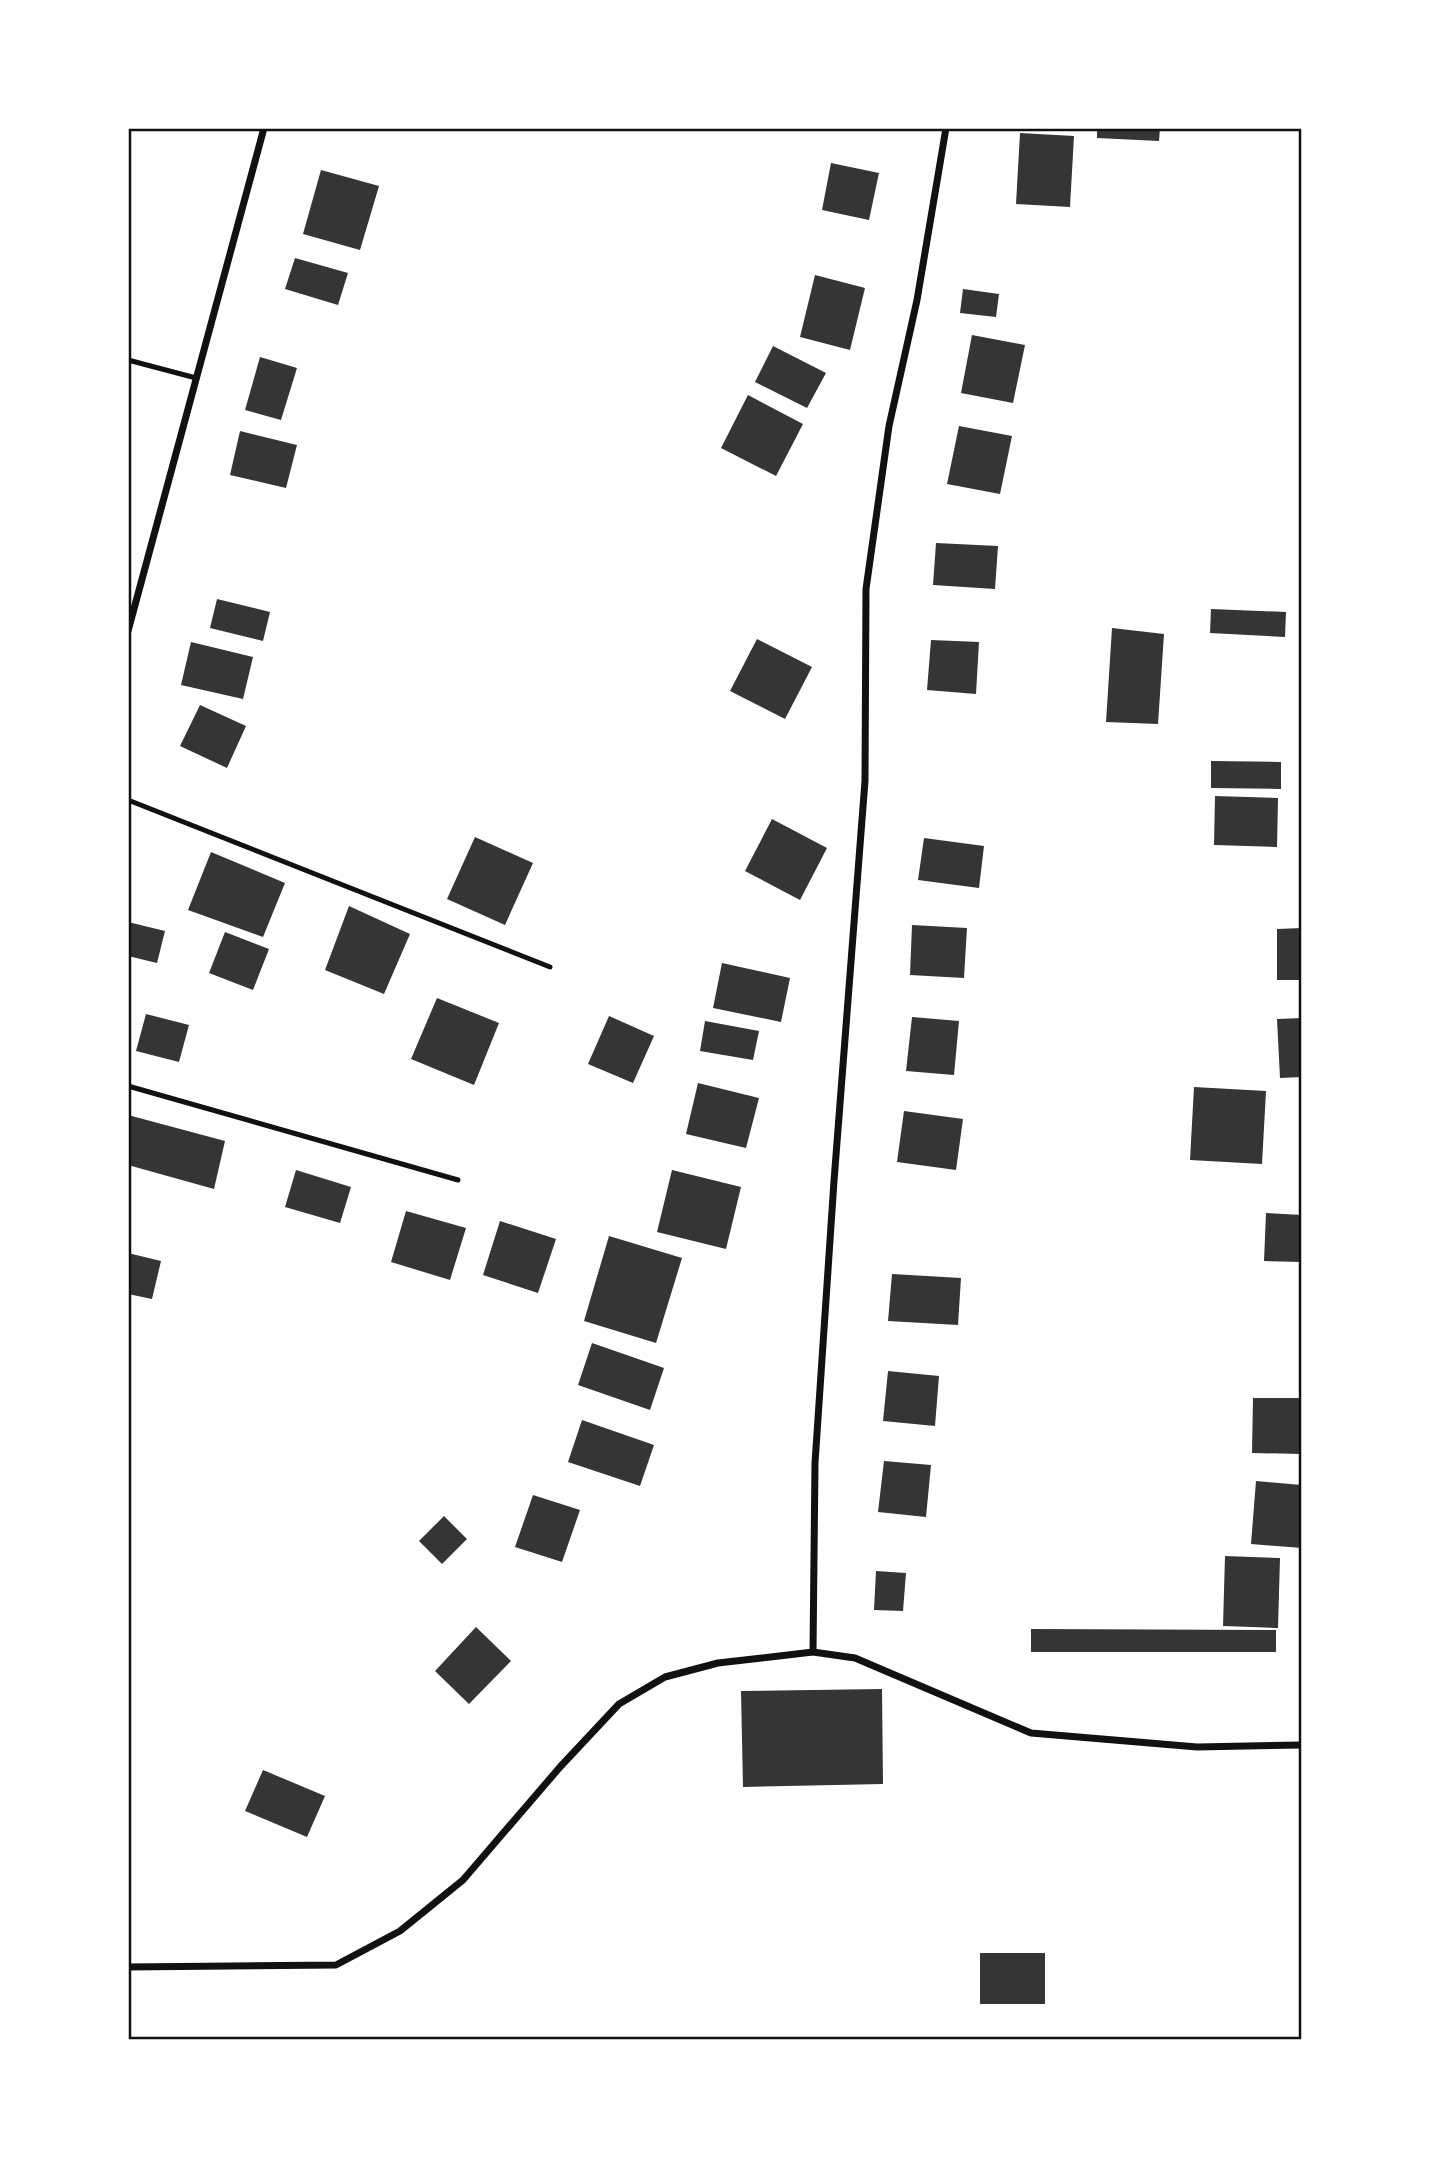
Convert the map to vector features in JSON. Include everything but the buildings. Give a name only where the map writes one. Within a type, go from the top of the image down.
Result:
[{"type":"street","points":[[128,631],[264,128]]},
{"type":"street","points":[[813,1653],[815,1463],[865,781],[866,589],[889,426],[917,300],[946,128]]},
{"type":"street","points":[[128,1967],[335,1965],[400,1931],[463,1880],[560,1767],[619,1704],[665,1678],[718,1663],[813,1653],[855,1658],[1031,1733],[1197,1747],[1302,1745]]},
{"type":"lane","points":[[128,360],[196,378]]},
{"type":"lane","points":[[128,800],[550,967]]},
{"type":"lane","points":[[128,1086],[458,1180]]}]
